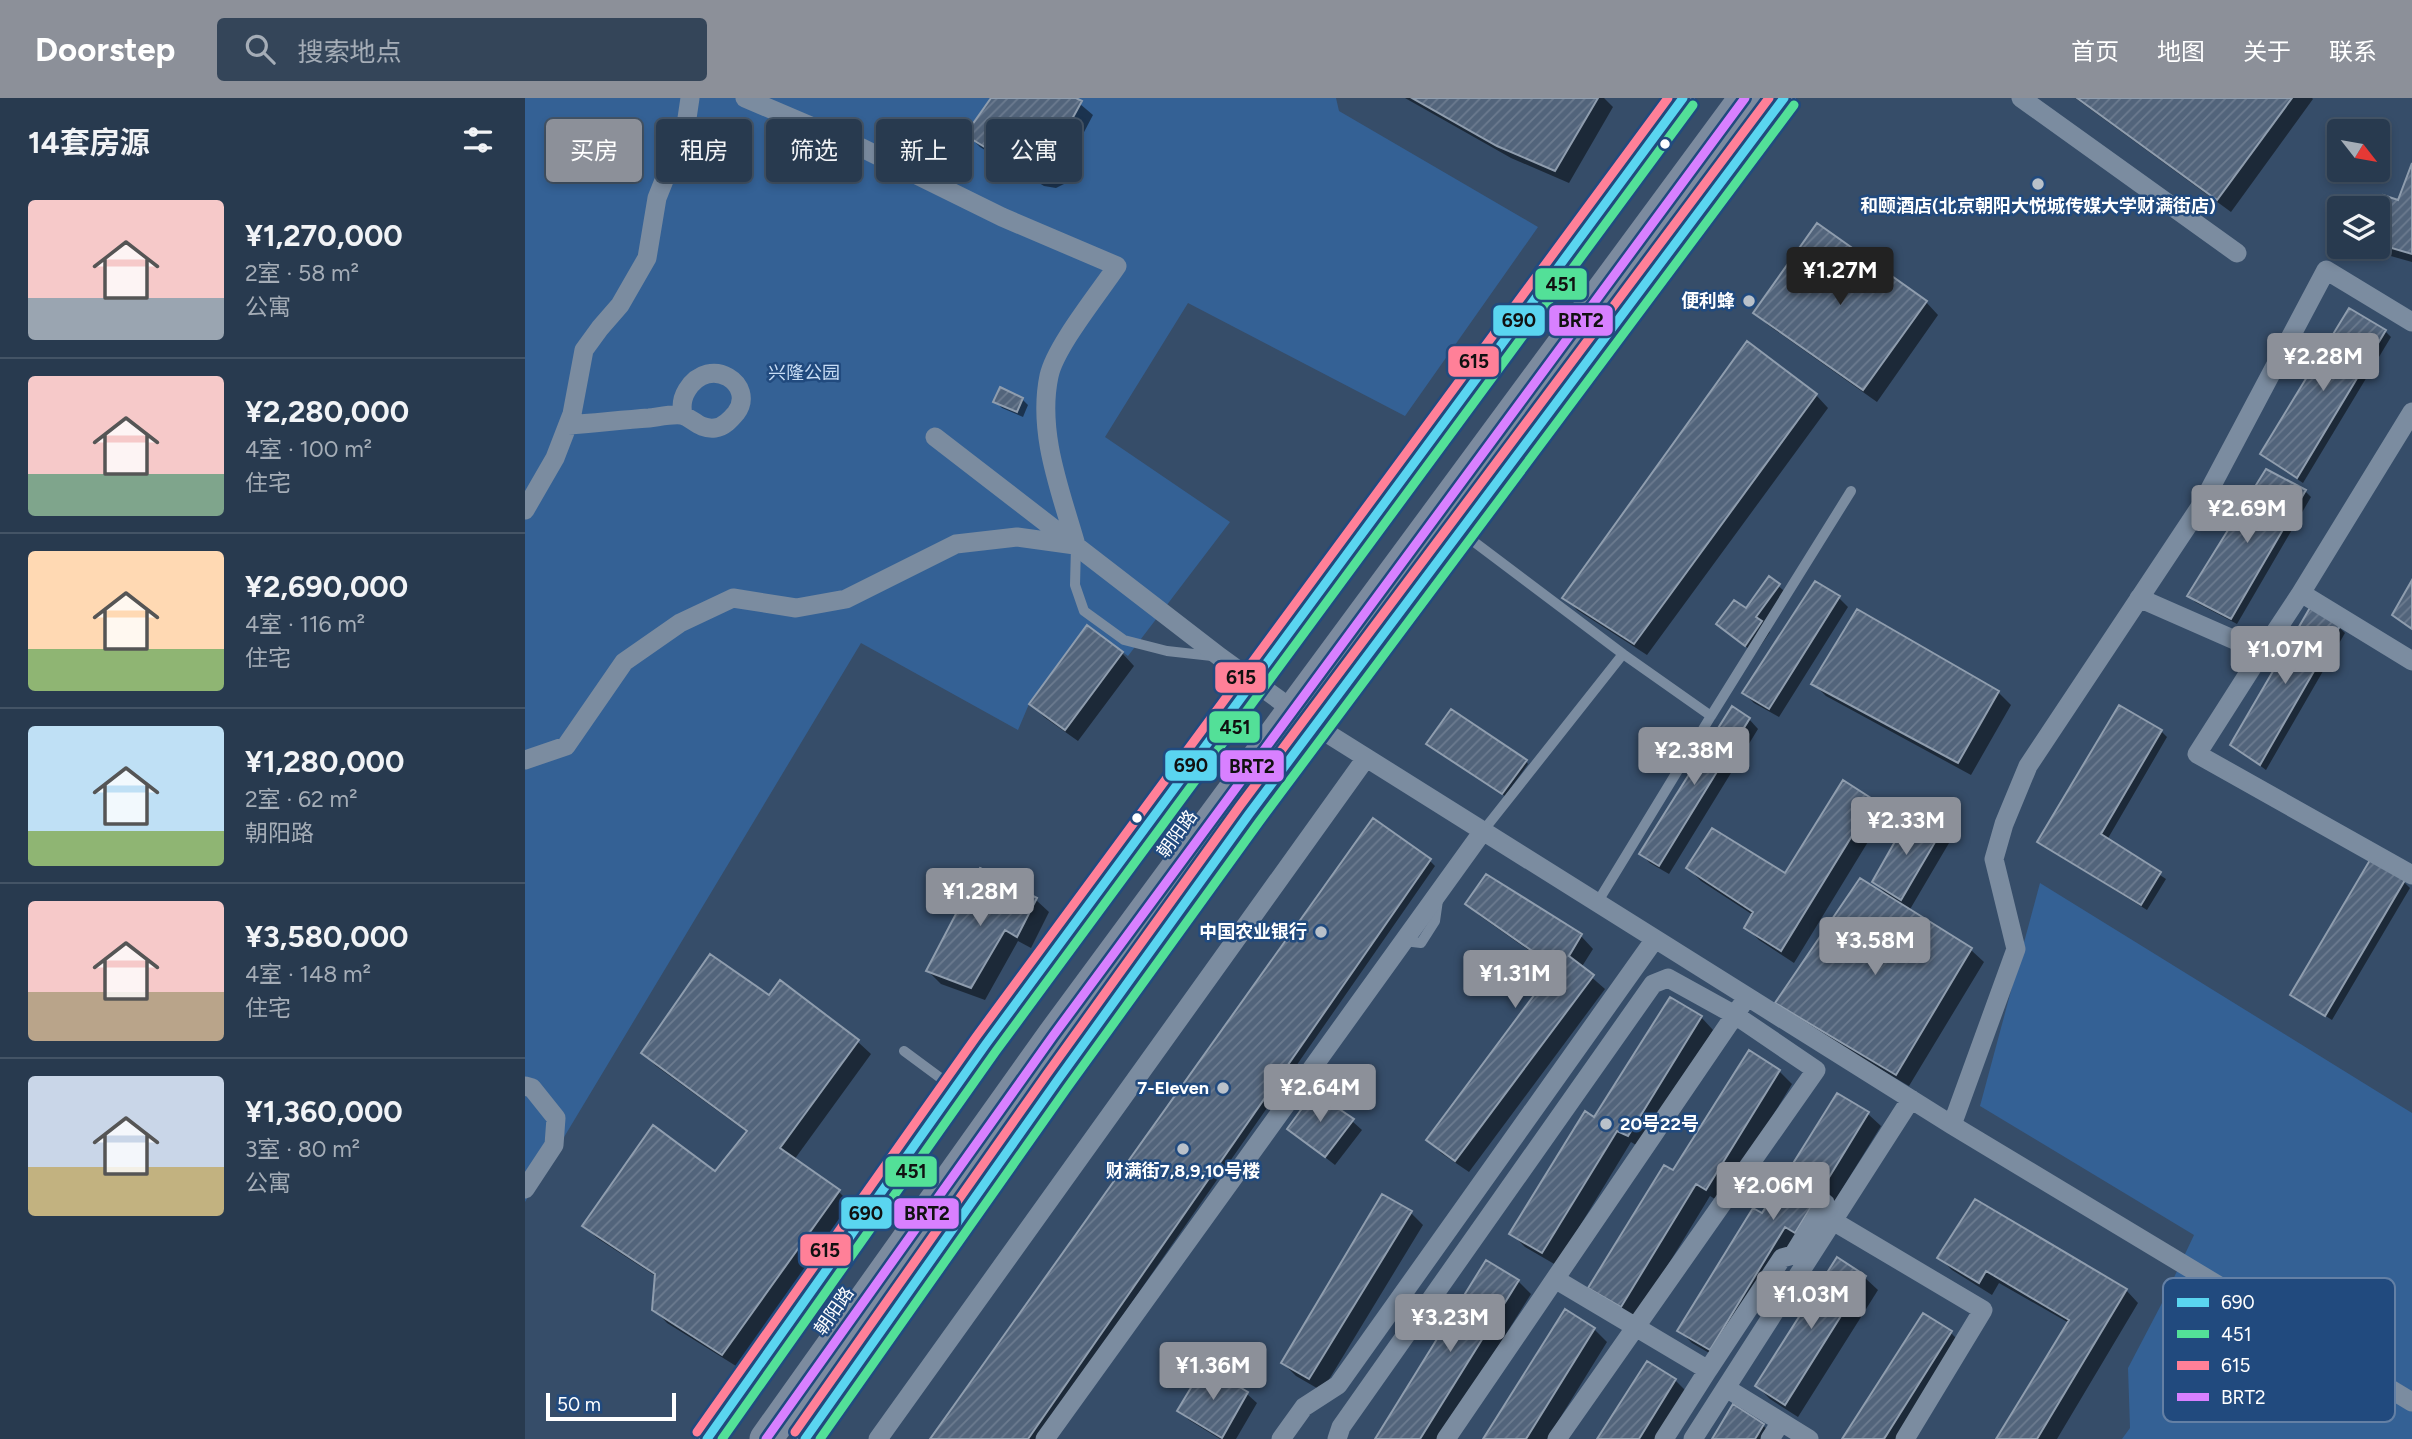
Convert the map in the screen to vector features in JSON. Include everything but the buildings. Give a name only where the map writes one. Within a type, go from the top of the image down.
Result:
[{"type":"highway","name":"朝阳路","points":[[766,1439],[1284,704],[1716,98]]},
{"type":"highway","name":"朝阳路","points":[[744,1439],[1036,1025],[1745,98]]},
{"type":"street","points":[[525,510],[555,458],[568,425],[584,350],[620,305],[647,258],[657,198],[686,125],[690,98]]},
{"type":"street","points":[[745,98],[862,148],[1002,217],[1117,266],[1061,348],[1049,375],[1047,414],[1052,464],[1076,545]]},
{"type":"street","name":"朝阳路","points":[[706,1439],[954,1088],[1284,704],[1460,532],[1784,98]]},
{"type":"street","points":[[2021,98],[2237,253]]},
{"type":"street","name":"朝阳路","points":[[805,1439],[1059,1078],[1284,704],[1675,101]]},
{"type":"street","points":[[1952,1125],[2016,949],[1994,859],[2004,824],[2028,766],[2202,504],[2326,270],[2412,322]]},
{"type":"street","points":[[2412,412],[2301,593],[2197,754],[2412,875]]},
{"type":"street","points":[[568,425],[683,415]]},
{"type":"street","points":[[935,437],[1284,704],[1910,1099],[2206,1278]]},
{"type":"street","points":[[525,760],[566,746],[624,662],[680,622],[733,598],[796,608],[846,599],[956,544],[1017,537],[1076,545]]},
{"type":"street","points":[[2301,593],[2412,661]]},
{"type":"street","points":[[2139,598],[2262,652]]},
{"type":"street","points":[[878,1439],[1366,758]]},
{"type":"street","points":[[1045,1439],[1483,831]]},
{"type":"street","points":[[1281,1439],[1304,1407],[1338,1385],[1655,939]]},
{"type":"street","points":[[1337,1439],[1341,1427],[1653,985],[1668,978],[1735,1015],[1815,1070],[1557,1439]]},
{"type":"street","points":[[1446,1439],[1747,997]]},
{"type":"street","points":[[525,1086],[532,1088],[556,1118],[554,1145],[525,1189]]},
{"type":"street","points":[[1693,1439],[1910,1099]]},
{"type":"street","points":[[1664,1439],[1782,1258],[1793,1255],[1825,1203]]},
{"type":"street","points":[[1833,1221],[1983,1310],[1905,1439]]},
{"type":"street","points":[[1555,1279],[1709,1370]]},
{"type":"street","points":[[1726,1388],[1809,1439]]},
{"type":"street","points":[[2395,1392],[2412,1402]]},
{"type":"street","points":[[1770,1439],[1781,1422]]},
{"type":"lane","points":[[1597,903],[1851,491]]},
{"type":"lane","points":[[1460,532],[1711,716]]},
{"type":"lane","points":[[1076,545],[1075,585],[1084,611],[1123,640],[1167,651],[1220,657]]},
{"type":"lane","points":[[1483,831],[1623,654]]},
{"type":"lane","points":[[904,1051],[954,1088]]},
{"type":"green space","name":"兴隆公园","points":[[525,98],[1336,98],[1339,111],[1538,227],[1405,416],[1188,303],[1105,437],[1230,522],[1128,656],[1087,626],[1029,704],[1018,730],[861,643],[525,1202]]},
{"type":"green space","points":[[2040,883],[2412,1113],[2412,1439],[2122,1439],[2130,1428],[2128,1368],[2163,1301],[2163,1422],[2395,1422],[2395,1278],[2174,1278],[2194,1235],[1980,1106]]},
{"type":"transit line","name":"615","points":[[697,1432],[976,1037],[1668,98]]},
{"type":"transit line","name":"690","points":[[707,1439],[986,1044],[1683,98]]},
{"type":"transit line","name":"BRT2","points":[[766,1439],[1053,1036],[1745,98]]},
{"type":"transit line","name":"615","points":[[795,1432],[1239,807],[1769,98]]},
{"type":"transit line","name":"690","points":[[805,1439],[1249,814],[1784,98]]},
{"type":"transit line","name":"451","points":[[722,1439],[996,1051],[1693,105]]},
{"type":"transit line","name":"451","points":[[820,1439],[1067,1088],[1259,822],[1794,105]]},
{"type":"place","name":"和颐酒店(北京朝阳大悦城传媒大学财满街店)","points":[[2038,184]]},
{"type":"place","name":"便利蜂","points":[[1749,301]]},
{"type":"place","name":"中国农业银行","points":[[1321,932]]},
{"type":"place","name":"7-Eleven","points":[[1223,1088]]},
{"type":"place","name":"20号22号","points":[[1606,1124]]},
{"type":"place","name":"财满街7,8,9,10号楼","points":[[1183,1149]]}]
